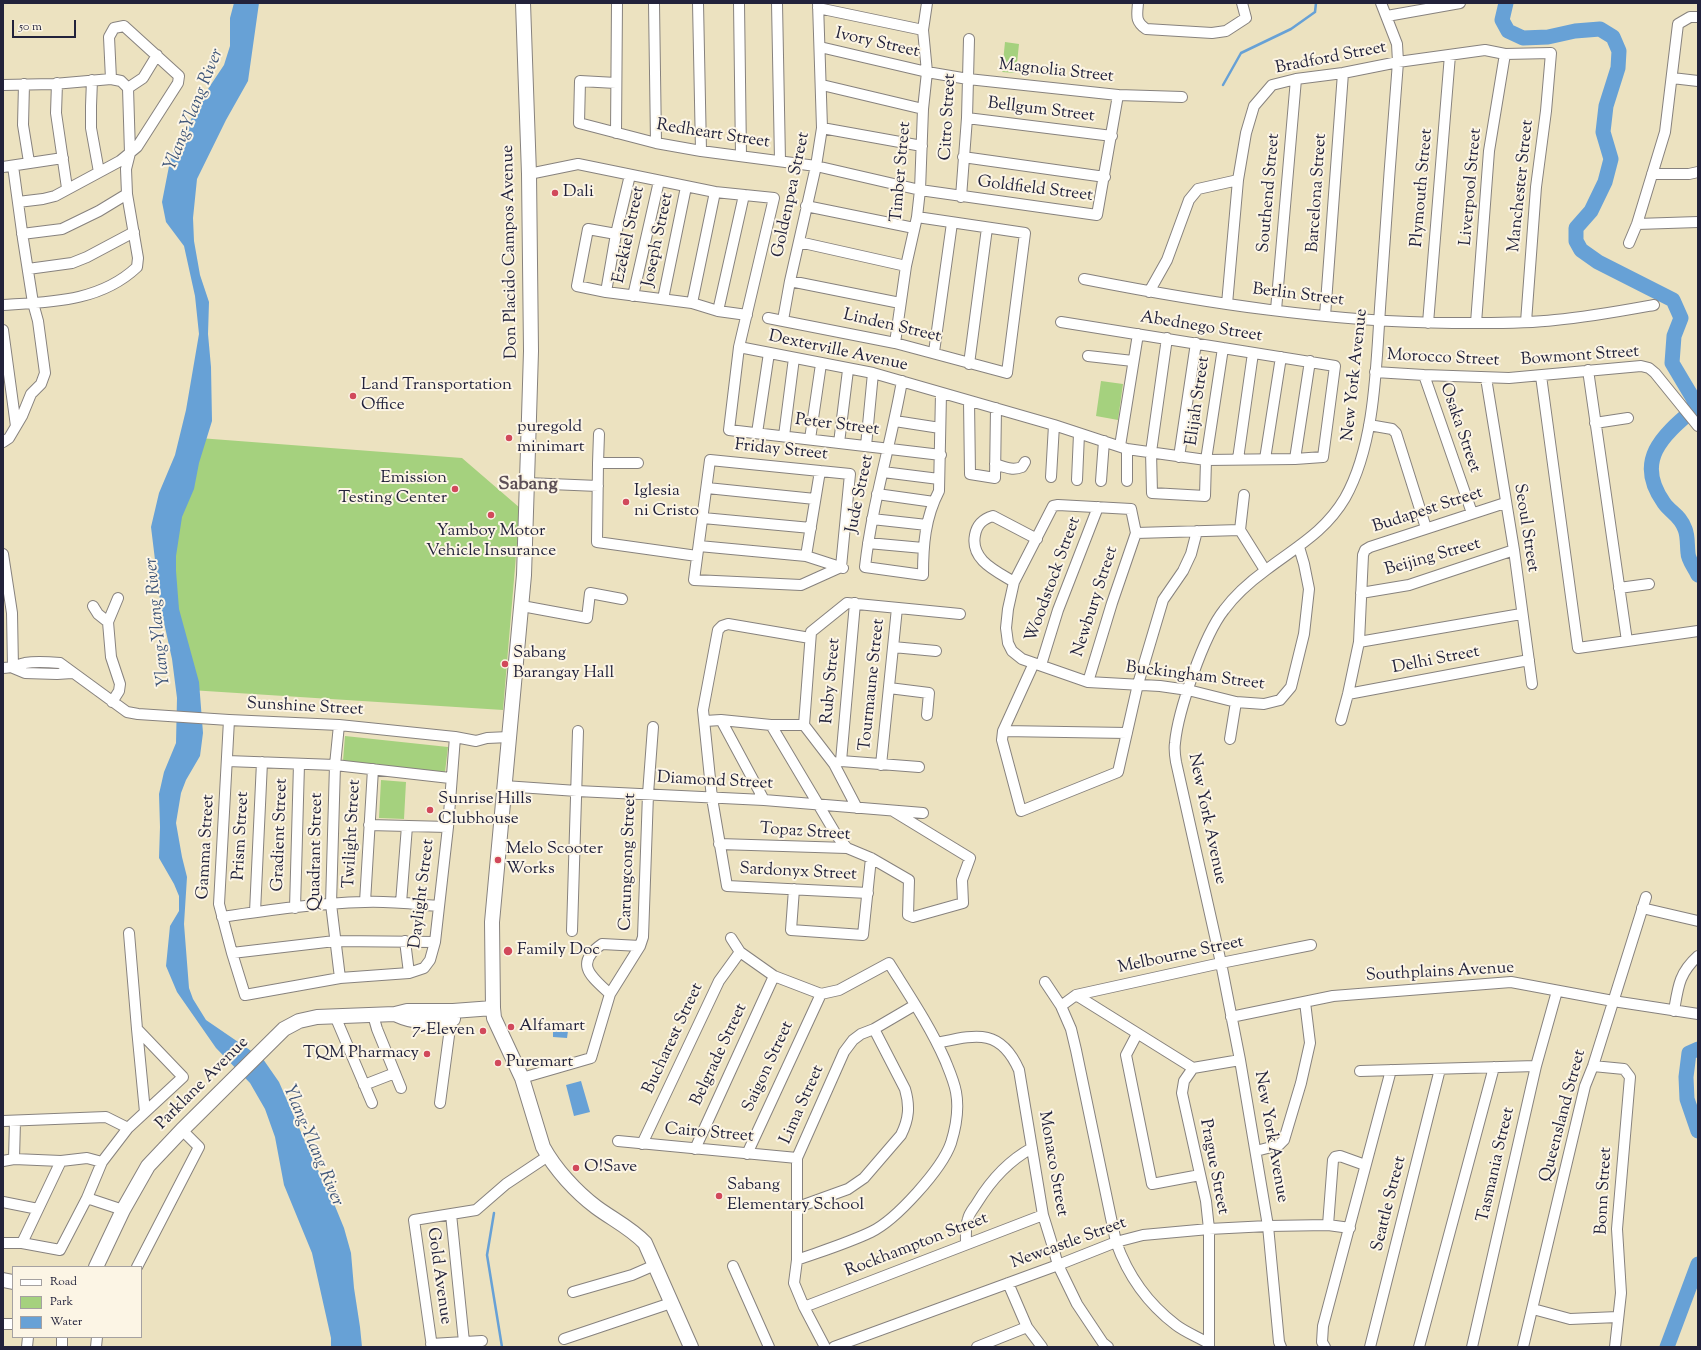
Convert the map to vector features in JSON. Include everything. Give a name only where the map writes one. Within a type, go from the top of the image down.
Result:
[{"type":"main road","name":"Don Placido Campos Avenue","points":[[523,3],[529,174],[531,351],[522,606],[492,922],[494,1013],[522,1078],[548,1156],[561,1174],[594,1206],[638,1236],[645,1243],[691,1347]]},
{"type":"main road","name":"Parklane Avenue","points":[[96,1266],[123,1210],[148,1166],[278,1033],[299,1021],[318,1017],[395,1014],[408,1020],[425,1022],[452,1016],[475,1017],[494,1013]]},
{"type":"street","points":[[616,133],[617,3]]},
{"type":"street","points":[[654,3],[656,143]]},
{"type":"street","points":[[698,3],[701,151]]},
{"type":"street","points":[[739,3],[741,156]]},
{"type":"street","points":[[777,3],[780,161]]},
{"type":"street","name":"Timber Street","points":[[895,343],[906,266],[917,217],[920,190],[923,110],[927,72],[923,30],[927,3]]},
{"type":"street","points":[[1138,3],[1137,17],[1140,24],[1146,29],[1212,33],[1226,31],[1246,18],[1242,3]]},
{"type":"street","name":"New York Avenue","points":[[1281,1347],[1279,1342],[1268,1226],[1240,1060],[1221,963],[1176,762],[1174,745],[1177,728],[1188,690],[1210,631],[1223,610],[1265,570],[1318,532],[1345,498],[1364,452],[1369,425],[1375,372],[1398,62],[1396,44],[1381,3]]},
{"type":"street","points":[[1387,16],[1429,6],[1460,3]]},
{"type":"street","points":[[818,6],[923,30]]},
{"type":"street","name":"Goldenpea Street","points":[[783,320],[806,206],[816,166],[822,128],[822,85],[818,6]]},
{"type":"street","points":[[1629,244],[1637,224],[1665,132],[1678,24],[1690,17],[1698,17]]},
{"type":"street","points":[[18,202],[55,196],[67,188],[120,162],[137,147],[178,83],[179,76],[124,26],[114,28],[109,37],[111,79]]},
{"type":"street","name":"Citro Street","points":[[961,197],[967,118],[969,39]]},
{"type":"street","name":"Ivory Street","points":[[820,47],[927,72]]},
{"type":"street","name":"Bradford Street","points":[[1227,304],[1238,180],[1246,133],[1254,106],[1272,85],[1296,79],[1343,73],[1398,62],[1485,50],[1505,54],[1551,53]]},
{"type":"street","name":"Manchester Street","points":[[1526,322],[1536,187],[1546,111],[1551,53]]},
{"type":"street","name":"Liverpool Street","points":[[1476,323],[1489,151],[1505,54]]},
{"type":"street","points":[[128,88],[143,78],[157,55]]},
{"type":"street","name":"Plymouth Street","points":[[1428,323],[1450,55]]},
{"type":"street","name":"Magnolia Street","points":[[927,72],[968,80],[1118,95],[1182,97]]},
{"type":"street","name":"Barcelona Street","points":[[1325,316],[1343,73]]},
{"type":"street","points":[[1672,78],[1698,81]]},
{"type":"street","points":[[3,85],[111,79],[121,81],[128,88],[130,153],[126,169],[128,194],[138,258],[137,267],[132,273],[108,287],[89,295],[77,298],[3,305]]},
{"type":"street","name":"Southend Street","points":[[1276,310],[1296,79]]},
{"type":"street","points":[[92,80],[91,128],[99,172]]},
{"type":"street","name":"Redheart Street","points":[[616,83],[580,81],[579,123],[656,143],[701,151],[816,166],[920,190]]},
{"type":"street","points":[[57,83],[56,113],[67,188]]},
{"type":"street","points":[[24,84],[23,125],[29,162]]},
{"type":"street","points":[[822,85],[923,110]]},
{"type":"street","name":"Goldfield Street","points":[[920,190],[1097,215],[1105,177],[1118,95]]},
{"type":"street","name":"Bellgum Street","points":[[967,118],[1112,136]]},
{"type":"street","points":[[822,128],[922,146]]},
{"type":"street","points":[[963,157],[1105,177]]},
{"type":"street","points":[[3,442],[9,438],[31,394],[41,384],[45,373],[18,202],[8,166],[63,158]]},
{"type":"street","points":[[529,174],[578,164],[714,192],[774,198],[739,347]]},
{"type":"street","points":[[1652,174],[1689,174],[1698,172]]},
{"type":"street","points":[[606,292],[616,234],[630,175]]},
{"type":"street","points":[[1148,292],[1167,260],[1189,200],[1193,195],[1198,189],[1238,180]]},
{"type":"street","name":"Ezekiel Street","points":[[633,296],[658,181]]},
{"type":"street","name":"Joseph Street","points":[[663,299],[686,187]]},
{"type":"street","points":[[692,303],[714,192]]},
{"type":"street","points":[[22,234],[62,229],[99,211],[128,194]]},
{"type":"street","points":[[718,311],[744,195]]},
{"type":"street","points":[[806,206],[914,228]]},
{"type":"street","points":[[917,217],[987,228],[969,364]]},
{"type":"street","points":[[1637,224],[1698,222]]},
{"type":"street","points":[[934,352],[952,223]]},
{"type":"street","name":"Linden Street","points":[[768,318],[895,343],[934,352],[969,364],[1007,373],[1025,233],[987,228]]},
{"type":"street","points":[[616,234],[588,229],[577,286],[633,296],[692,303],[718,311],[747,315]]},
{"type":"street","points":[[28,269],[72,263],[87,257],[134,232]]},
{"type":"street","points":[[799,242],[906,266]]},
{"type":"street","name":"Berlin Street","points":[[1084,279],[1148,292],[1227,304],[1379,321],[1428,323],[1526,322],[1588,317],[1654,305]]},
{"type":"street","points":[[790,281],[900,304]]},
{"type":"street","name":"Abednego Street","points":[[1061,322],[1167,338],[1253,354],[1310,361],[1336,366],[1323,457]]},
{"type":"street","points":[[3,330],[16,426]]},
{"type":"street","points":[[1127,481],[1124,447],[1133,361],[1138,334]]},
{"type":"street","points":[[1151,452],[1167,338]]},
{"type":"street","points":[[1179,457],[1196,343]]},
{"type":"street","name":"Dexterville Avenue","points":[[739,347],[902,381],[1124,447],[1179,457],[1206,460],[1295,459],[1323,457]]},
{"type":"street","name":"Peter Street","points":[[739,347],[728,430],[941,455]]},
{"type":"street","name":"Elijah Street","points":[[1151,452],[1152,493],[1205,496],[1206,460],[1223,348]]},
{"type":"street","points":[[758,434],[769,353]]},
{"type":"street","points":[[1238,459],[1253,354]]},
{"type":"street","points":[[1088,356],[1133,361]]},
{"type":"street","points":[[1265,459],[1281,357]]},
{"type":"street","points":[[784,436],[794,358]]},
{"type":"street","points":[[1295,459],[1310,361]]},
{"type":"street","points":[[810,439],[821,364]]},
{"type":"street","name":"Bowmont Street","points":[[1509,378],[1641,366],[1649,368],[1681,404],[1698,426]]},
{"type":"street","points":[[839,443],[848,370]]},
{"type":"street","points":[[1588,370],[1626,641]]},
{"type":"street","name":"Morocco Street","points":[[1375,372],[1424,376],[1509,378]]},
{"type":"street","points":[[866,446],[873,374]]},
{"type":"street","name":"Osaka Street","points":[[1424,376],[1472,513]]},
{"type":"street","points":[[1540,376],[1578,648],[1698,631]]},
{"type":"street","name":"Seoul Street","points":[[1486,378],[1505,503],[1514,550],[1521,614],[1532,684]]},
{"type":"street","name":"Jude Street","points":[[902,381],[895,421],[887,448],[872,519],[865,567],[923,575],[923,548]]},
{"type":"street","points":[[868,543],[923,548],[927,524],[934,502],[940,491],[941,393]]},
{"type":"street","points":[[969,401],[970,474],[995,478],[996,408]]},
{"type":"street","points":[[1595,423],[1628,418]]},
{"type":"street","points":[[895,421],[940,428]]},
{"type":"street","points":[[1051,478],[1054,425]]},
{"type":"street","points":[[1369,425],[1392,429],[1396,434],[1426,528]]},
{"type":"street","points":[[599,434],[597,542],[697,556]]},
{"type":"street","points":[[1077,480],[1079,434]]},
{"type":"street","points":[[1101,481],[1104,441]]},
{"type":"street","name":"Friday Street","points":[[707,488],[710,460],[850,474],[844,568]]},
{"type":"street","points":[[598,462],[638,463]]},
{"type":"street","points":[[995,464],[1012,470],[1022,467],[1024,462]]},
{"type":"street","points":[[806,556],[820,471]]},
{"type":"street","points":[[883,472],[939,479]]},
{"type":"street","points":[[527,483],[598,486]]},
{"type":"street","points":[[816,499],[707,488],[694,580],[801,585],[844,568]]},
{"type":"street","points":[[878,494],[934,502]]},
{"type":"street","points":[[1244,495],[1240,530],[1265,570]]},
{"type":"street","name":"Budapest Street","points":[[1341,720],[1359,642],[1363,555],[1365,550],[1370,546],[1505,503]]},
{"type":"street","name":"Buckingham Street","points":[[1098,507],[1053,506],[1014,582],[1008,609],[1006,628],[1008,643],[1012,651],[1022,659],[1088,682],[1138,684],[1188,690],[1236,702],[1264,704],[1280,700],[1291,687],[1304,634],[1309,589],[1299,547]]},
{"type":"street","points":[[1098,507],[1131,509],[1136,533],[1240,530]]},
{"type":"street","name":"Woodstock Street","points":[[1098,507],[1038,664],[1003,730],[1002,740],[1021,811],[1118,772],[1127,733]]},
{"type":"street","points":[[1014,582],[986,565],[977,555],[974,542],[976,529],[983,519],[993,516],[1036,539]]},
{"type":"street","points":[[703,518],[811,528]]},
{"type":"street","points":[[872,519],[927,524]]},
{"type":"street","points":[[1003,730],[1127,733],[1138,684],[1163,600],[1183,571],[1191,554],[1197,531]]},
{"type":"street","name":"Newbury Street","points":[[1088,682],[1112,603],[1136,533]]},
{"type":"street","points":[[699,546],[806,556],[844,568]]},
{"type":"street","name":"Beijing Street","points":[[1361,593],[1409,585],[1514,550]]},
{"type":"street","points":[[3,554],[7,614],[8,668],[3,677]]},
{"type":"street","points":[[1619,588],[1649,584]]},
{"type":"street","points":[[522,606],[586,618],[590,594],[622,599]]},
{"type":"street","points":[[112,702],[119,691],[120,684],[111,657],[108,622],[118,598]]},
{"type":"street","points":[[857,808],[838,763],[804,725],[811,632],[815,627],[846,603],[960,614]]},
{"type":"street","name":"Ruby Street","points":[[838,763],[855,603]]},
{"type":"street","points":[[94,606],[98,614],[108,622]]},
{"type":"street","name":"Tourmaune Street","points":[[881,765],[897,608]]},
{"type":"street","points":[[1359,642],[1521,614]]},
{"type":"street","points":[[719,844],[712,798],[703,710],[718,630],[722,626],[728,624],[810,638]]},
{"type":"street","points":[[893,647],[936,651]]},
{"type":"street","name":"Delhi Street","points":[[1348,694],[1529,660]]},
{"type":"street","name":"Sunshine Street","points":[[8,668],[25,663],[60,663],[127,712],[153,716],[339,725],[455,737],[476,741],[487,738],[509,737]]},
{"type":"street","points":[[889,688],[929,693],[927,715]]},
{"type":"street","points":[[1230,739],[1236,702]]},
{"type":"street","name":"Gamma Street","points":[[229,720],[219,904],[245,995]]},
{"type":"street","points":[[704,721],[722,720],[771,725],[804,725]]},
{"type":"street","points":[[722,720],[764,800]]},
{"type":"street","name":"Quadrant Street","points":[[339,725],[335,765],[331,904],[340,978]]},
{"type":"street","points":[[771,725],[837,836],[847,848]]},
{"type":"street","name":"Carungcong Street","points":[[522,1078],[591,1058],[610,994],[640,946],[643,937],[648,794],[653,728]]},
{"type":"street","points":[[572,931],[578,731]]},
{"type":"street","name":"Daylight Street","points":[[245,995],[340,978],[409,973],[424,968],[430,960],[435,942],[448,827],[450,778],[455,737]]},
{"type":"street","points":[[227,761],[335,765],[450,778]]},
{"type":"street","name":"Prism Street","points":[[254,912],[262,762]]},
{"type":"street","points":[[838,763],[919,767]]},
{"type":"street","name":"Gradient Street","points":[[295,908],[299,764]]},
{"type":"street","name":"Twilight Street","points":[[365,902],[373,769]]},
{"type":"street","name":"Diamond Street","points":[[504,786],[764,800],[923,813]]},
{"type":"street","name":"Topaz Street","points":[[719,844],[847,848],[871,858],[909,880],[908,915],[910,917],[963,903],[962,880],[970,858],[893,811]]},
{"type":"street","points":[[369,825],[448,827]]},
{"type":"street","points":[[401,902],[407,826]]},
{"type":"street","name":"Sardonyx Street","points":[[719,844],[727,886],[794,888],[868,893]]},
{"type":"street","points":[[794,888],[791,930],[863,935],[871,858]]},
{"type":"street","name":"Queensland Street","points":[[1523,1347],[1585,1086],[1614,1001],[1646,897]]},
{"type":"street","points":[[222,916],[331,904],[365,902],[401,902],[439,906]]},
{"type":"street","points":[[1642,908],[1698,921]]},
{"type":"street","points":[[128,933],[145,1112]]},
{"type":"street","points":[[731,938],[740,952],[774,976],[821,994],[839,990],[889,963],[937,1043],[951,1074],[956,1092],[957,1109],[951,1142],[940,1164],[908,1202],[889,1221],[871,1232],[797,1260]]},
{"type":"street","points":[[232,952],[335,941],[435,942]]},
{"type":"street","points":[[405,941],[409,973]]},
{"type":"street","points":[[610,994],[589,974],[587,965],[589,956],[602,944],[640,946]]},
{"type":"street","name":"Melbourne Street","points":[[1061,1006],[1076,995],[1311,945]]},
{"type":"street","name":"Bucharest Street","points":[[642,1144],[719,981],[740,952]]},
{"type":"street","points":[[1674,1011],[1679,981],[1685,970],[1698,956]]},
{"type":"street","name":"Belgrade Street","points":[[695,1149],[774,976]]},
{"type":"street","points":[[1045,982],[1061,1006],[1076,1050],[1116,1242],[1123,1262],[1141,1292],[1176,1326],[1209,1345]]},
{"type":"street","name":"Southplains Avenue","points":[[1231,1017],[1333,996],[1511,982],[1614,1001],[1698,1014]]},
{"type":"street","name":"Tasmania Street","points":[[1472,1347],[1536,1066],[1557,991]]},
{"type":"street","name":"Saigon Street","points":[[747,1154],[821,994]]},
{"type":"street","points":[[1076,995],[1193,1068],[1240,1060]]},
{"type":"street","points":[[1256,1151],[1279,1145],[1284,1140],[1301,1082],[1310,1043],[1305,1002]]},
{"type":"street","name":"Lima Street","points":[[825,1347],[804,1307],[794,1283],[797,1260],[797,1158],[844,1052],[853,1040],[861,1034],[874,1029],[915,1005]]},
{"type":"street","points":[[373,1015],[376,1029],[401,1088]]},
{"type":"street","points":[[335,1016],[372,1104]]},
{"type":"street","points":[[440,1103],[452,1016]]},
{"type":"street","points":[[3,1243],[22,1243],[60,1250],[87,1198],[102,1162],[128,1128],[183,1077],[137,1029]]},
{"type":"street","points":[[798,1207],[848,1189],[864,1178],[901,1135],[905,1127],[909,1110],[905,1089],[874,1029]]},
{"type":"street","points":[[1137,1034],[1126,1055],[1152,1184],[1200,1174]]},
{"type":"street","name":"Monaco Street","points":[[937,1043],[973,1035],[996,1040],[1014,1057],[1019,1070],[1043,1215],[1058,1265],[1077,1304],[1103,1343],[1108,1347]]},
{"type":"street","points":[[1360,1071],[1536,1066]]},
{"type":"street","name":"Bonn Street","points":[[1593,1066],[1624,1069],[1630,1077],[1617,1229],[1621,1304],[1615,1347]]},
{"type":"street","points":[[1419,1347],[1494,1067]]},
{"type":"street","name":"Prague Street","points":[[1193,1068],[1184,1081],[1182,1093],[1206,1201],[1209,1229],[1209,1345]]},
{"type":"street","name":"Seattle Street","points":[[1370,1347],[1440,1069]]},
{"type":"street","points":[[1325,1347],[1322,1342],[1323,1326],[1391,1070]]},
{"type":"street","points":[[364,1085],[395,1073]]},
{"type":"street","points":[[3,1121],[106,1117],[128,1128]]},
{"type":"street","points":[[14,1159],[15,1121]]},
{"type":"street","points":[[138,1266],[199,1147],[182,1130]]},
{"type":"street","name":"Cairo Street","points":[[618,1141],[797,1158]]},
{"type":"street","points":[[966,1244],[965,1230],[968,1218],[984,1191],[1017,1156],[1032,1148]]},
{"type":"street","name":"Gold Avenue","points":[[432,1345],[414,1220],[476,1210],[506,1184],[548,1156]]},
{"type":"street","points":[[1328,1225],[1333,1160],[1335,1157],[1340,1156],[1365,1165]]},
{"type":"street","points":[[3,1161],[14,1159],[61,1161],[87,1158],[102,1162]]},
{"type":"street","points":[[22,1243],[61,1161]]},
{"type":"street","points":[[87,1198],[123,1210]]},
{"type":"street","points":[[3,1202],[38,1208]]},
{"type":"street","points":[[451,1214],[464,1342]]},
{"type":"street","name":"Rockhampton Street","points":[[804,1307],[1043,1215]]},
{"type":"street","name":"Newcastle Street","points":[[834,1347],[1058,1265],[1116,1242],[1143,1235],[1209,1229],[1268,1226],[1328,1225],[1350,1228]]},
{"type":"street","points":[[573,1292],[632,1275],[654,1265]]},
{"type":"street","points":[[733,1266],[769,1347]]},
{"type":"street","points":[[1008,1283],[1027,1327],[1042,1347]]},
{"type":"street","points":[[564,1339],[671,1303]]},
{"type":"street","points":[[1533,1309],[1570,1319],[1618,1317]]},
{"type":"street","points":[[977,1347],[1027,1327]]},
{"type":"street","points":[[432,1345],[482,1341]]},
{"type":"green space","points":[[1005,42],[1019,44],[1016,73],[1002,72]]},
{"type":"green space","points":[[1101,381],[1123,384],[1118,420],[1096,416]]},
{"type":"green space","points":[[186,437],[462,458],[520,508],[503,710],[190,690],[161,548]]},
{"type":"green space","points":[[345,736],[448,747],[445,772],[343,761]]},
{"type":"green space","points":[[381,780],[406,782],[404,819],[379,818]]},
{"type":"water","points":[[234,3],[259,3],[248,81],[226,120],[197,179],[193,218],[194,241],[200,275],[209,302],[208,334],[211,367],[212,421],[199,463],[194,489],[182,517],[176,556],[179,609],[199,682],[203,733],[200,756],[186,780],[181,793],[176,823],[187,877],[184,924],[189,988],[193,999],[206,1020],[263,1059],[279,1082],[314,1162],[328,1189],[344,1228],[351,1253],[362,1347],[331,1347],[331,1338],[312,1253],[284,1185],[275,1137],[265,1109],[250,1083],[216,1048],[177,992],[166,966],[170,926],[179,911],[179,896],[159,858],[159,794],[164,772],[176,743],[177,698],[172,659],[161,609],[151,527],[159,493],[175,455],[186,410],[199,334],[195,296],[184,246],[166,222],[162,202],[171,156],[206,92],[224,65],[230,46],[230,18]]},
{"type":"water","points":[[553,1030],[568,1031],[567,1038],[553,1037]]},
{"type":"water","points":[[581,1081],[590,1112],[574,1116],[566,1085]]},
{"type":"waterway","points":[[1223,85],[1241,53],[1291,29],[1315,12],[1316,3]]},
{"type":"waterway","points":[[1506,3],[1502,20],[1508,31],[1523,38],[1548,37],[1575,31],[1600,29],[1613,37],[1619,51],[1618,68],[1606,106],[1603,132],[1611,159],[1605,182],[1591,211],[1576,228],[1576,241],[1581,250],[1598,262],[1673,300],[1681,318],[1674,336],[1672,363],[1694,400],[1694,409],[1672,429],[1656,450],[1652,462],[1652,474],[1655,488],[1664,503],[1683,524],[1687,535],[1688,556],[1698,575]]},
{"type":"waterway","points":[[1698,1049],[1689,1053],[1686,1077],[1687,1099],[1698,1131]]},
{"type":"waterway","points":[[494,1213],[487,1255],[502,1347]]},
{"type":"waterway","points":[[1667,1347],[1698,1264]]},
{"type":"place","name":"Dali","points":[[555,193]]},
{"type":"place","name":"Land Transportation Office","points":[[353,396]]},
{"type":"place","name":"puregold minimart","points":[[509,438]]},
{"type":"place","name":"Emission Testing Center","points":[[455,489]]},
{"type":"place","name":"Iglesia ni Cristo","points":[[626,502]]},
{"type":"place","name":"Yamboy Motor Vehicle Insurance","points":[[491,515]]},
{"type":"place","name":"Sabang Barangay Hall","points":[[505,664]]},
{"type":"place","name":"Sunrise Hills Clubhouse","points":[[430,810]]},
{"type":"place","name":"Melo Scooter Works","points":[[498,860]]},
{"type":"place","name":"Family Doc","points":[[508,951]]},
{"type":"place","name":"Alfamart","points":[[511,1027]]},
{"type":"place","name":"7-Eleven","points":[[483,1031]]},
{"type":"place","name":"TQM Pharmacy","points":[[427,1054]]},
{"type":"place","name":"Puremart","points":[[498,1063]]},
{"type":"place","name":"O!Save","points":[[576,1168]]},
{"type":"place","name":"Sabang Elementary School","points":[[719,1196]]},
{"type":"district","name":"Sabang","points":[[528,486]]},
{"type":"water label","name":"Ylang-Ylang River","points":[[195,110]]},
{"type":"water label","name":"Ylang-Ylang River","points":[[159,622]]},
{"type":"water label","name":"Ylang-Ylang River","points":[[312,1146]]}]
